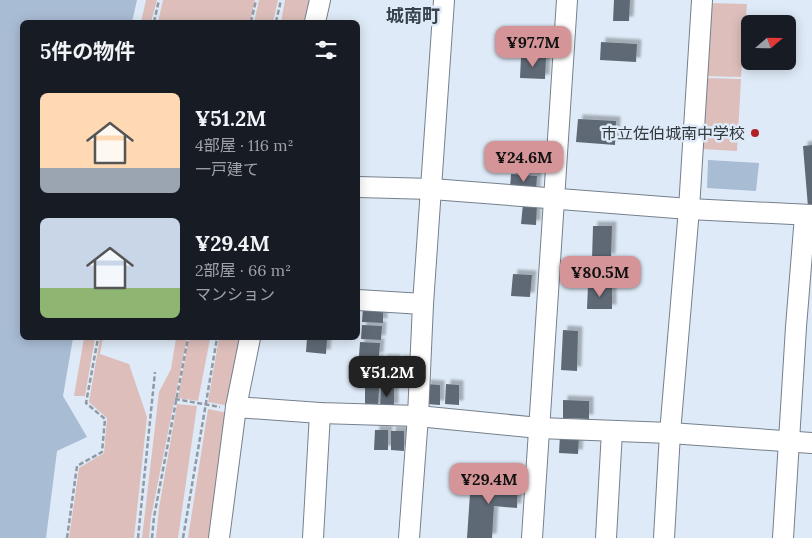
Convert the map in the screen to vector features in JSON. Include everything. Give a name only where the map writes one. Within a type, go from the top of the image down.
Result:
[{"type":"street","points":[[315,20],[320,0]]},
{"type":"street","points":[[409,538],[444,0]]},
{"type":"street","points":[[532,538],[567,0]]},
{"type":"street","points":[[664,538],[670,433],[689,209],[702,0]]},
{"type":"street","points":[[360,186],[809,216],[804,327],[789,442],[783,538]]},
{"type":"street","points":[[360,300],[423,304]]},
{"type":"street","points":[[218,538],[236,409],[250,340]]},
{"type":"street","points":[[236,409],[418,416],[539,428],[670,433],[812,443]]},
{"type":"street","points":[[313,538],[320,413]]},
{"type":"street","points":[[606,538],[612,430]]},
{"type":"path","points":[[154,20],[159,0]]},
{"type":"path","points":[[251,20],[256,0]]},
{"type":"path","points":[[276,20],[281,0]]},
{"type":"path","points":[[67,538],[77,466],[102,452],[105,419],[86,403],[98,340]]},
{"type":"path","points":[[152,538],[175,399],[188,340]]},
{"type":"path","points":[[183,538],[217,340]]},
{"type":"path","points":[[138,538],[155,372]]},
{"type":"path","points":[[175,399],[236,409]]},
{"type":"shaded area","points":[[146,0],[157,0],[152,20],[141,20]]},
{"type":"shaded area","points":[[163,0],[255,0],[250,20],[158,20]]},
{"type":"shaded area","points":[[259,0],[278,0],[273,20],[254,20]]},
{"type":"shaded area","points":[[285,0],[311,0],[306,20],[281,20]]},
{"type":"shaded area","points":[[709,3],[747,4],[746,15],[741,15],[741,77],[704,76]]},
{"type":"shaded area","points":[[705,78],[741,79],[737,151],[701,149]]},
{"type":"shaded area","points":[[84,340],[95,340],[85,396],[74,396]]},
{"type":"shaded area","points":[[100,340],[103,340],[100,354],[129,364],[147,417],[134,538],[69,538],[79,468],[104,453],[107,418],[89,402]]},
{"type":"shaded area","points":[[176,340],[187,340],[151,517],[149,538],[142,538],[159,392],[171,369]]},
{"type":"shaded area","points":[[189,340],[210,340],[198,401],[178,398]]},
{"type":"shaded area","points":[[219,340],[243,340],[230,406],[208,402]]},
{"type":"shaded area","points":[[177,404],[197,406],[178,538],[156,538],[159,508]]},
{"type":"shaded area","points":[[208,409],[228,413],[211,538],[188,538]]},
{"type":"water","points":[[0,0],[137,0],[132,20],[20,20],[20,340],[73,340],[63,396],[87,437],[57,451],[46,538],[0,538]]},
{"type":"water","points":[[708,160],[759,163],[756,191],[707,188]]},
{"type":"building","points":[[614,0],[630,0],[629,21],[613,21]]},
{"type":"building","points":[[601,42],[637,44],[636,62],[600,60]]},
{"type":"building","points":[[521,57],[546,58],[545,79],[520,78]]},
{"type":"building","points":[[578,119],[616,121],[615,145],[576,142]]},
{"type":"building","points":[[812,145],[812,206],[808,207],[803,146]]},
{"type":"building","points":[[511,174],[537,176],[536,192],[510,189]]},
{"type":"building","points":[[523,204],[537,205],[536,225],[521,224]]},
{"type":"building","points":[[593,226],[612,226],[611,258],[592,258]]},
{"type":"building","points":[[513,274],[532,275],[530,297],[511,296]]},
{"type":"building","points":[[588,286],[612,287],[612,309],[587,309]]},
{"type":"building","points":[[363,308],[383,309],[383,323],[362,322]]},
{"type":"building","points":[[362,325],[382,326],[381,340],[361,339]]},
{"type":"building","points":[[563,330],[578,331],[577,371],[561,370]]},
{"type":"building","points":[[307,340],[327,340],[326,354],[306,352]]},
{"type":"building","points":[[360,342],[380,343],[379,357],[359,356]]},
{"type":"building","points":[[366,359],[380,359],[379,379],[366,379]]},
{"type":"building","points":[[382,359],[396,359],[395,379],[382,379]]},
{"type":"building","points":[[398,360],[412,360],[411,380],[398,380]]},
{"type":"building","points":[[426,384],[440,385],[440,405],[426,404]]},
{"type":"building","points":[[446,384],[459,385],[459,405],[445,404]]},
{"type":"building","points":[[365,388],[379,388],[378,408],[365,408]]},
{"type":"building","points":[[381,388],[394,388],[394,408],[380,408]]},
{"type":"building","points":[[563,400],[589,401],[589,419],[563,418]]},
{"type":"building","points":[[375,430],[388,430],[388,450],[374,450]]},
{"type":"building","points":[[391,431],[404,431],[404,451],[391,450]]},
{"type":"building","points":[[560,435],[579,436],[578,454],[559,453]]},
{"type":"building","points":[[471,479],[518,482],[517,508],[494,506],[492,538],[467,538]]},
{"type":"place","name":"市立佐伯城南中学校","points":[[755,133]]},
{"type":"district","name":"城南町","points":[[413,15]]}]
